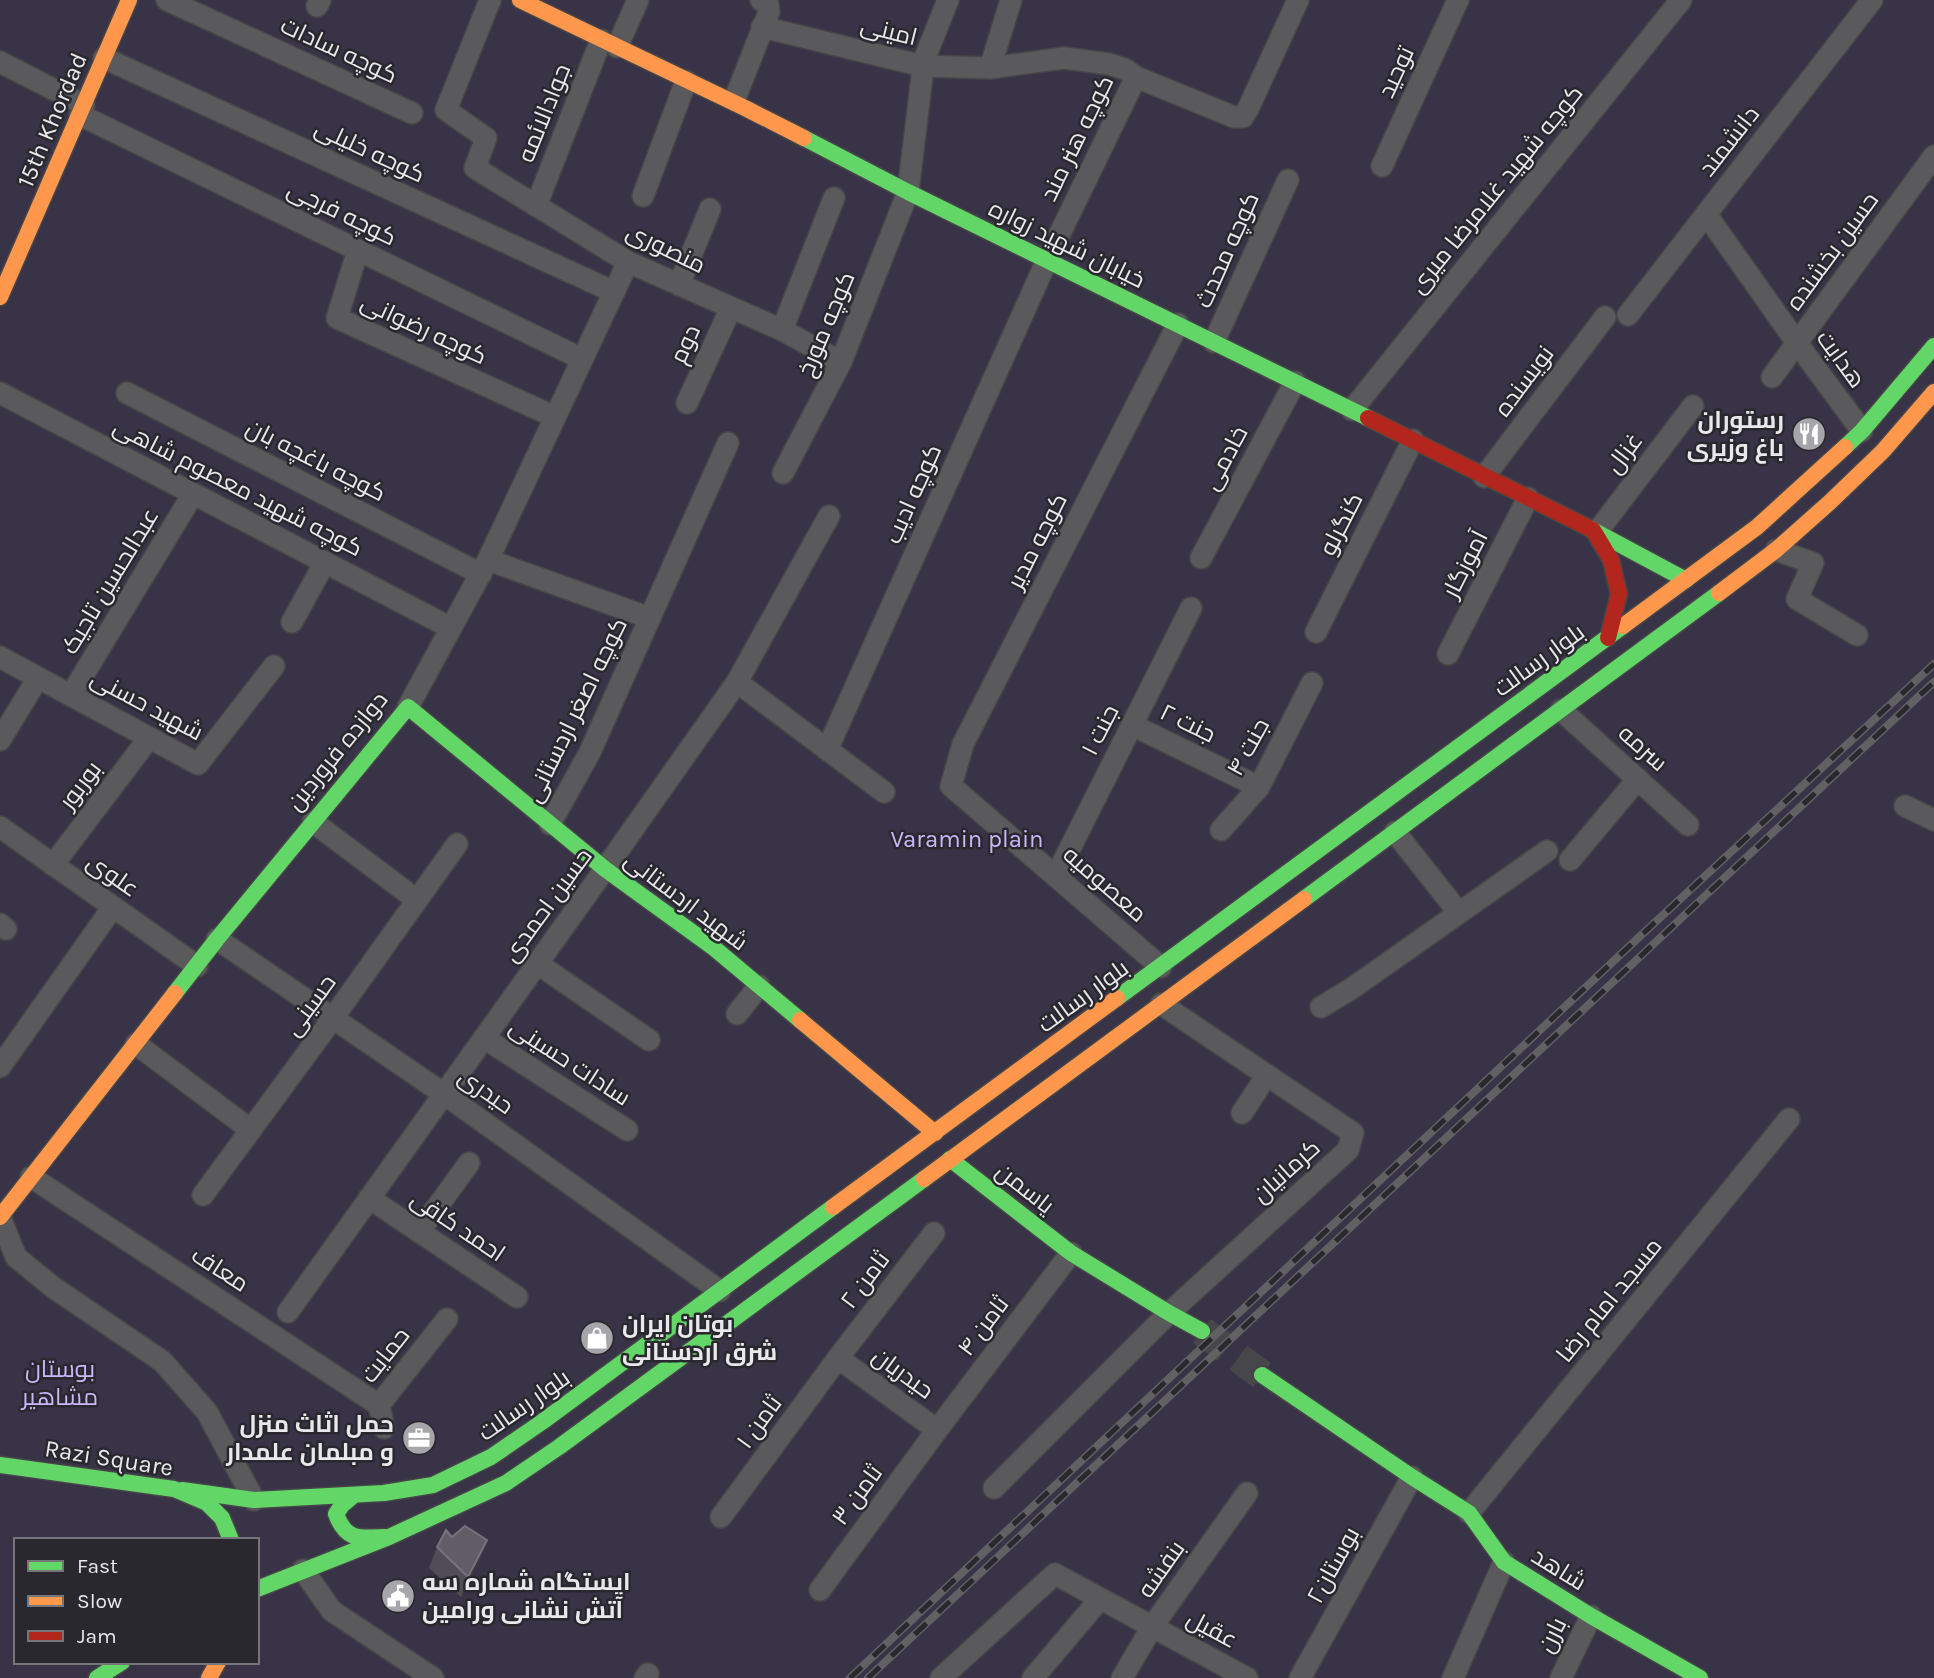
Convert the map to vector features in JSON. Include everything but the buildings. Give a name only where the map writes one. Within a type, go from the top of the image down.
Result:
[{"type":"main road","name":"15th Khordad","points":[[0,297],[129,0]]},
{"type":"main road","name":"خیابان شهید زواره","points":[[520,0],[745,108],[908,192],[1413,440],[1686,580]]},
{"type":"main road","name":"بلوار رسالت","points":[[174,1489],[254,1500],[384,1493],[433,1485],[491,1457],[1757,527],[1862,431],[1934,346]]},
{"type":"main road","points":[[1919,363],[1934,376]]},
{"type":"main road","points":[[259,1588],[389,1537],[506,1483],[1776,550],[1883,452],[1934,392]]},
{"type":"main road","points":[[1595,531],[1611,560],[1619,594],[1608,638]]},
{"type":"main road","name":"شهید اردستانی","points":[[408,707],[605,869],[714,948],[935,1133]]},
{"type":"main road","name":"دوازده فروردین","points":[[0,1217],[217,939],[408,707]]},
{"type":"main road","points":[[1486,728],[1504,752]]},
{"type":"main road","name":"یاسمن","points":[[950,1159],[1072,1254],[1202,1331]]},
{"type":"main road","name":"شاهد","points":[[1262,1375],[1469,1513],[1504,1562],[1591,1616],[1700,1678]]},
{"type":"main road","name":"Razi Square","points":[[0,1465],[174,1489],[207,1503],[222,1518],[231,1538]]},
{"type":"main road","points":[[354,1495],[336,1514],[340,1528],[358,1538],[389,1537]]},
{"type":"main road","points":[[266,1604],[298,1572]]},
{"type":"main road","points":[[97,1678],[119,1664]]},
{"type":"street","name":"کوچه سادات","points":[[167,0],[412,113]]},
{"type":"street","name":"منصوری","points":[[490,0],[446,110],[486,138],[475,168],[628,262],[782,330],[841,362]]},
{"type":"street","name":"جوادالائمه","points":[[536,206],[609,44],[638,0]]},
{"type":"street","name":"کوچه مورخ","points":[[783,473],[841,362],[908,192],[923,66],[948,0]]},
{"type":"street","points":[[990,68],[1012,0]]},
{"type":"street","name":"امینی","points":[[762,27],[923,66],[990,68],[1064,58],[1109,64],[1234,117],[1243,117],[1298,0]]},
{"type":"street","name":"توحید","points":[[1382,166],[1458,0]]},
{"type":"street","name":"کوچه شهید غلامرضا میری","points":[[1352,410],[1681,0]]},
{"type":"street","name":"دانشمند","points":[[1628,315],[1872,0]]},
{"type":"street","points":[[736,96],[769,12],[764,2]]},
{"type":"street","name":"کوچه خلیلی","points":[[104,58],[614,292]]},
{"type":"street","name":"کوچه فرجی","points":[[0,62],[82,110],[582,359]]},
{"type":"street","name":"کوچه هنر مند","points":[[1047,260],[1136,76]]},
{"type":"street","points":[[643,196],[686,82]]},
{"type":"street","name":"حسین بخشنده","points":[[1772,377],[1934,156]]},
{"type":"street","name":"کوچه محدث","points":[[1214,342],[1288,180]]},
{"type":"street","points":[[782,330],[834,198]]},
{"type":"street","points":[[679,285],[710,209]]},
{"type":"street","name":"هدایت","points":[[1706,214],[1862,431]]},
{"type":"street","name":"کوچه رضوانی","points":[[359,250],[337,318],[555,417]]},
{"type":"street","name":"کوچه ادیب","points":[[827,750],[1047,260]]},
{"type":"street","name":"دوازده فروردین","points":[[408,707],[485,567],[628,262]]},
{"type":"street","name":"دوم","points":[[687,403],[731,308]]},
{"type":"street","name":"نویسنده","points":[[1485,477],[1605,317]]},
{"type":"street","name":"کوچه مدیر","points":[[951,786],[963,744],[1178,324]]},
{"type":"street","name":"خادمی","points":[[1201,558],[1295,382]]},
{"type":"street","name":"کوچه شهید معصوم شاهی","points":[[0,393],[451,628]]},
{"type":"street","name":"کوچه باغچه بان","points":[[127,393],[485,567]]},
{"type":"street","name":"غزال","points":[[1595,531],[1693,406]]},
{"type":"street","name":"کنگرلو","points":[[1316,632],[1413,440]]},
{"type":"street","name":"کوچه اصغر اردستانی","points":[[550,824],[590,752],[728,443]]},
{"type":"street","name":"عبدالحسین تاجیک","points":[[71,695],[193,494]]},
{"type":"street","name":"آموزگار","points":[[1448,654],[1528,498]]},
{"type":"street","name":"حسین احمدی","points":[[288,1312],[737,682],[829,516]]},
{"type":"street","points":[[1776,550],[1812,563],[1797,599],[1857,635]]},
{"type":"street","points":[[292,622],[325,562]]},
{"type":"street","name":"کوچه اصغر اردستانی","points":[[485,567],[650,618]]},
{"type":"street","name":"جنت ۱","points":[[1056,876],[1191,608]]},
{"type":"street","name":"شهید حسنی","points":[[0,657],[198,764],[274,666]]},
{"type":"street","points":[[0,740],[38,678]]},
{"type":"street","points":[[737,682],[884,792]]},
{"type":"street","name":"جنت ۴","points":[[1221,830],[1259,787],[1312,683]]},
{"type":"street","name":"سرمه","points":[[1561,710],[1688,825]]},
{"type":"street","name":"جنت ۲","points":[[1132,725],[1259,787]]},
{"type":"street","name":"بوربور","points":[[53,865],[149,738]]},
{"type":"street","points":[[1570,860],[1638,779]]},
{"type":"street","name":"معصومیه","points":[[951,786],[1161,967]]},
{"type":"street","points":[[1905,806],[1934,820]]},
{"type":"street","points":[[313,822],[417,900]]},
{"type":"street","name":"علوی","points":[[0,827],[197,966]]},
{"type":"street","points":[[1395,832],[1459,913]]},
{"type":"street","name":"حسینی","points":[[203,1195],[457,844]]},
{"type":"street","points":[[1321,1007],[1351,989],[1547,851]]},
{"type":"street","points":[[0,1067],[113,906]]},
{"type":"street","name":"حیدری","points":[[217,939],[444,1094],[720,1291]]},
{"type":"street","points":[[538,964],[649,1040]]},
{"type":"street","points":[[737,1014],[759,986]]},
{"type":"street","name":"کرمانیان","points":[[1161,1004],[1353,1133],[1348,1150],[1169,1313]]},
{"type":"street","name":"سادات حسینی","points":[[485,1038],[627,1130]]},
{"type":"street","points":[[136,1044],[251,1130]]},
{"type":"street","points":[[1242,1113],[1267,1075]]},
{"type":"street","name":"مسجد امام رضا","points":[[1469,1513],[1789,1119]]},
{"type":"street","points":[[419,1232],[469,1163]]},
{"type":"street","name":"معاف","points":[[31,1177],[379,1405]]},
{"type":"street","name":"احمد کافی","points":[[369,1199],[517,1297]]},
{"type":"street","points":[[0,1217],[16,1257],[54,1288],[162,1361],[206,1412],[254,1500]]},
{"type":"street","name":"ثامن ۲","points":[[838,1358],[934,1233]]},
{"type":"street","name":"ثامن ۴","points":[[937,1430],[1072,1254]]},
{"type":"street","points":[[994,1488],[1169,1313]]},
{"type":"street","name":"حمایت","points":[[384,1428],[379,1405],[447,1319]]},
{"type":"street","name":"حیدریان","points":[[838,1358],[937,1430]]},
{"type":"street","name":"ثامن ۱","points":[[721,1517],[838,1358]]},
{"type":"street","name":"ثامن ۳","points":[[820,1590],[937,1430]]},
{"type":"street","name":"بوستان۲","points":[[1300,1678],[1412,1477]]},
{"type":"street","name":"بنفشه","points":[[1122,1678],[1152,1627],[1247,1493]]},
{"type":"street","points":[[1452,1678],[1504,1562]]},
{"type":"street","points":[[298,1572],[332,1611],[433,1678]]},
{"type":"street","name":"عقیل","points":[[941,1678],[1055,1574],[1247,1678]]},
{"type":"street","points":[[1033,1678],[1100,1598]]},
{"type":"street","name":"بارن","points":[[1561,1678],[1591,1616]]},
{"type":"green space","name":"Varamin plain","points":[[0,0],[1934,0],[1934,1678],[0,1678]]},
{"type":"tunnel","points":[[1202,1331],[1262,1375]]},
{"type":"railway","points":[[850,1678],[1934,664]]},
{"type":"railway","points":[[868,1678],[1934,682]]},
{"type":"traffic: fast","points":[[804,138],[908,192],[1368,418]]},
{"type":"traffic: fast","points":[[1845,447],[1862,431],[1934,346]]},
{"type":"traffic: fast","points":[[1589,528],[1686,580]]},
{"type":"traffic: fast","points":[[1304,899],[1719,593]]},
{"type":"traffic: fast","points":[[1117,998],[1623,626]]},
{"type":"traffic: fast","points":[[175,993],[408,707],[605,869],[714,948],[800,1020]]},
{"type":"traffic: fast","points":[[950,1159],[1071,1253],[1202,1331]]},
{"type":"traffic: fast","points":[[259,1588],[389,1537],[506,1483],[924,1179]]},
{"type":"traffic: fast","points":[[182,1490],[254,1500],[384,1493],[433,1485],[491,1457],[542,1422],[833,1207]]},
{"type":"traffic: fast","points":[[1262,1375],[1469,1513],[1504,1562],[1591,1616],[1700,1678]]},
{"type":"traffic: fast","points":[[0,1465],[174,1489],[207,1503],[222,1518],[230,1538]]},
{"type":"traffic: fast","points":[[354,1495],[336,1514],[344,1529],[354,1536],[384,1537]]},
{"type":"traffic: fast","points":[[97,1678],[119,1664]]},
{"type":"traffic: slow","points":[[0,297],[129,0]]},
{"type":"traffic: slow","points":[[520,0],[804,138]]},
{"type":"traffic: slow","points":[[1719,593],[1776,550],[1830,502],[1883,451],[1934,392]]},
{"type":"traffic: slow","points":[[1623,626],[1757,527],[1845,447]]},
{"type":"traffic: slow","points":[[924,1179],[1304,899]]},
{"type":"traffic: slow","points":[[0,1217],[175,993]]},
{"type":"traffic: slow","points":[[833,1207],[1117,998]]},
{"type":"traffic: slow","points":[[800,1020],[935,1133]]},
{"type":"traffic: slow","points":[[209,1678],[217,1664]]},
{"type":"traffic: jam","points":[[1368,418],[1589,528]]},
{"type":"traffic: jam","points":[[1593,530],[1611,560],[1619,594],[1608,638]]},
{"type":"place","name":"رستوران باغ وزیری","points":[[1809,434]]},
{"type":"place","name":"بوتان ایران شرق اردستانی","points":[[597,1338]]},
{"type":"place","name":"حمل اثاث منزل و مبلمان علمدار","points":[[419,1438]]},
{"type":"place","name":"ایستگاه شماره سه آتش نشانی ورامین","points":[[398,1596]]},
{"type":"park label","name":"بوستان مشاهیر","points":[[60,1383]]}]
